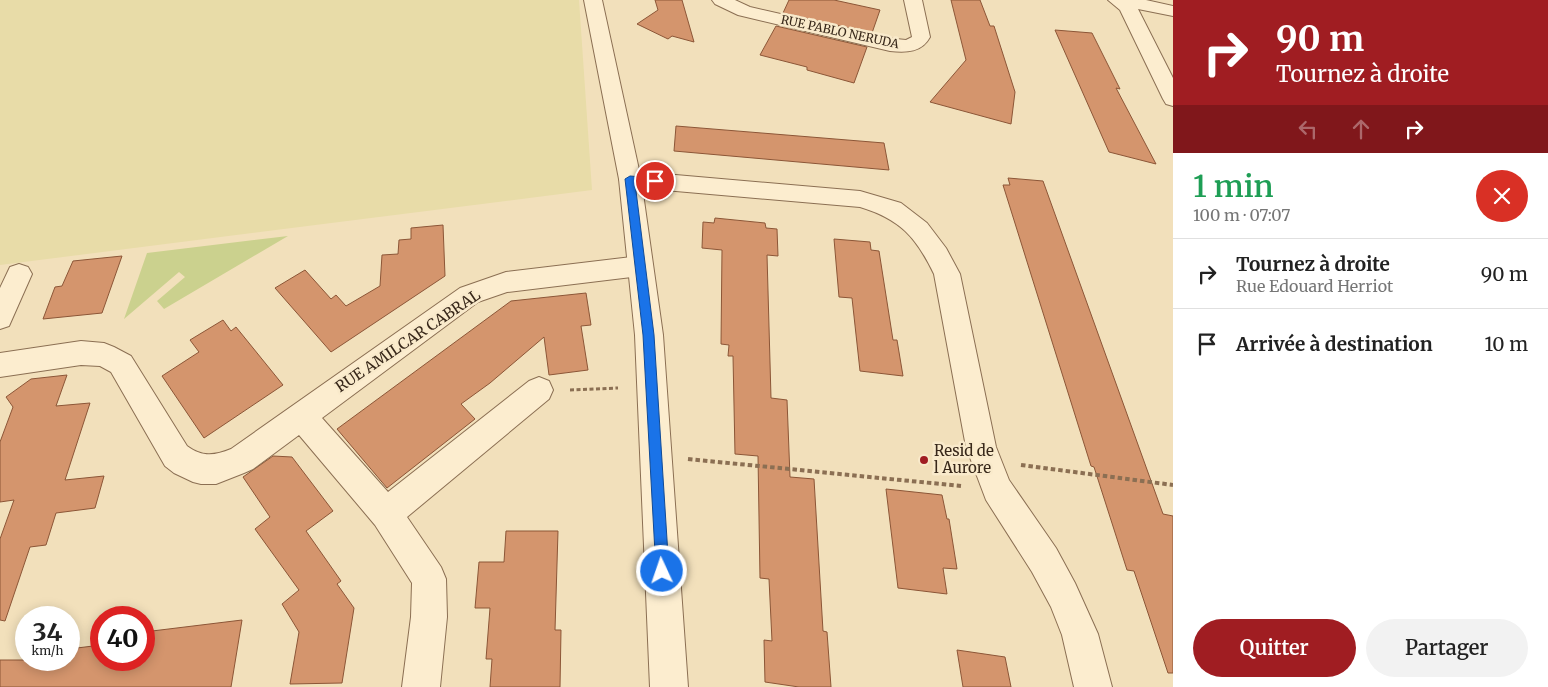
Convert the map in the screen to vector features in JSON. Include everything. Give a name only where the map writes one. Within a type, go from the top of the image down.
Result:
[{"type":"street","points":[[594,0],[630,179],[649,335],[669,687]]},
{"type":"street","name":"RUE PABLO NERUDA","points":[[721,0],[744,11],[886,44],[907,46],[920,41],[921,37],[913,0]]},
{"type":"street","points":[[1118,0],[1173,11]]},
{"type":"street","points":[[1118,0],[1128,7],[1173,99]]},
{"type":"street","points":[[630,179],[860,199],[892,209],[918,228],[936,250],[947,274],[981,447],[997,489],[1044,560],[1063,595],[1080,634],[1093,687]]},
{"type":"street","name":"RUE AMILCAR CABRAL","points":[[0,365],[80,353],[104,355],[121,364],[176,456],[187,465],[200,470],[220,469],[242,459],[469,295],[506,282],[640,266]]},
{"type":"street","points":[[0,318],[19,274]]},
{"type":"street","points":[[386,514],[540,390]]},
{"type":"street","points":[[301,415],[386,514],[429,579],[429,617],[421,687]]},
{"type":"path","points":[[540,390],[652,387]]},
{"type":"path","points":[[656,454],[997,489],[1008,463],[1173,485]]},
{"type":"shaded area","points":[[0,0],[579,0],[592,190],[0,265]]},
{"type":"green space","points":[[288,236],[164,309],[157,301],[185,277],[179,272],[124,319],[147,253]]},
{"type":"building","points":[[655,0],[682,0],[694,42],[672,36],[668,39],[637,24],[658,10]]},
{"type":"building","points":[[789,0],[834,0],[880,10],[872,33],[783,13]]},
{"type":"building","points":[[951,0],[980,0],[990,26],[994,26],[1015,92],[1011,124],[930,102],[966,60]]},
{"type":"building","points":[[776,26],[867,47],[854,83],[807,70],[807,67],[760,55]]},
{"type":"building","points":[[1055,30],[1092,33],[1120,89],[1116,88],[1156,164],[1109,152]]},
{"type":"building","points":[[676,126],[884,143],[889,170],[674,151]]},
{"type":"building","points":[[1008,178],[1043,181],[1163,514],[1173,516],[1173,673],[1168,673],[1134,571],[1127,570],[1094,467],[1091,466],[1003,185],[1010,185]]},
{"type":"building","points":[[715,218],[765,223],[766,228],[777,229],[778,256],[767,255],[771,398],[787,400],[790,477],[814,479],[823,631],[827,632],[831,687],[799,687],[765,682],[764,640],[772,641],[769,579],[760,578],[758,456],[735,454],[733,356],[728,356],[729,345],[721,344],[722,250],[702,248],[703,222],[714,223]]},
{"type":"building","points":[[443,225],[445,276],[331,352],[275,288],[305,270],[331,299],[336,295],[346,306],[380,286],[382,255],[398,254],[399,240],[411,239],[411,228]]},
{"type":"building","points":[[834,239],[870,242],[871,250],[879,251],[893,340],[897,340],[903,376],[860,371],[852,298],[839,297]]},
{"type":"building","points":[[122,256],[102,313],[43,319],[55,287],[62,286],[73,261]]},
{"type":"building","points":[[586,293],[591,325],[581,326],[588,370],[549,375],[544,337],[490,383],[461,404],[475,419],[387,488],[337,429],[511,301]]},
{"type":"building","points":[[223,320],[231,331],[236,327],[283,385],[204,438],[162,376],[199,352],[190,340]]},
{"type":"building","points":[[67,375],[56,406],[90,403],[65,480],[104,476],[95,508],[56,513],[46,545],[30,547],[5,621],[0,620],[0,539],[14,500],[0,502],[0,442],[13,407],[6,397],[31,379]]},
{"type":"building","points":[[273,456],[292,457],[333,511],[306,531],[341,581],[337,584],[354,608],[342,683],[290,684],[299,632],[282,604],[299,590],[255,529],[270,517],[243,477]]},
{"type":"building","points":[[886,489],[942,495],[947,519],[949,519],[957,569],[943,568],[947,594],[898,588]]},
{"type":"building","points":[[506,531],[558,531],[555,630],[561,630],[560,687],[490,687],[492,659],[486,659],[490,608],[475,608],[479,562],[504,562]]},
{"type":"building","points":[[242,620],[231,687],[0,687],[0,660],[15,660],[15,671],[80,671],[80,648],[90,646],[90,671],[155,671],[155,631]]},
{"type":"building","points":[[957,650],[1005,657],[1011,687],[963,687]]},
{"type":"place","name":"Resid de l Aurore","points":[[924,460]]},
{"type":"route","points":[[655,181],[630,179],[649,335],[662,571]]}]
